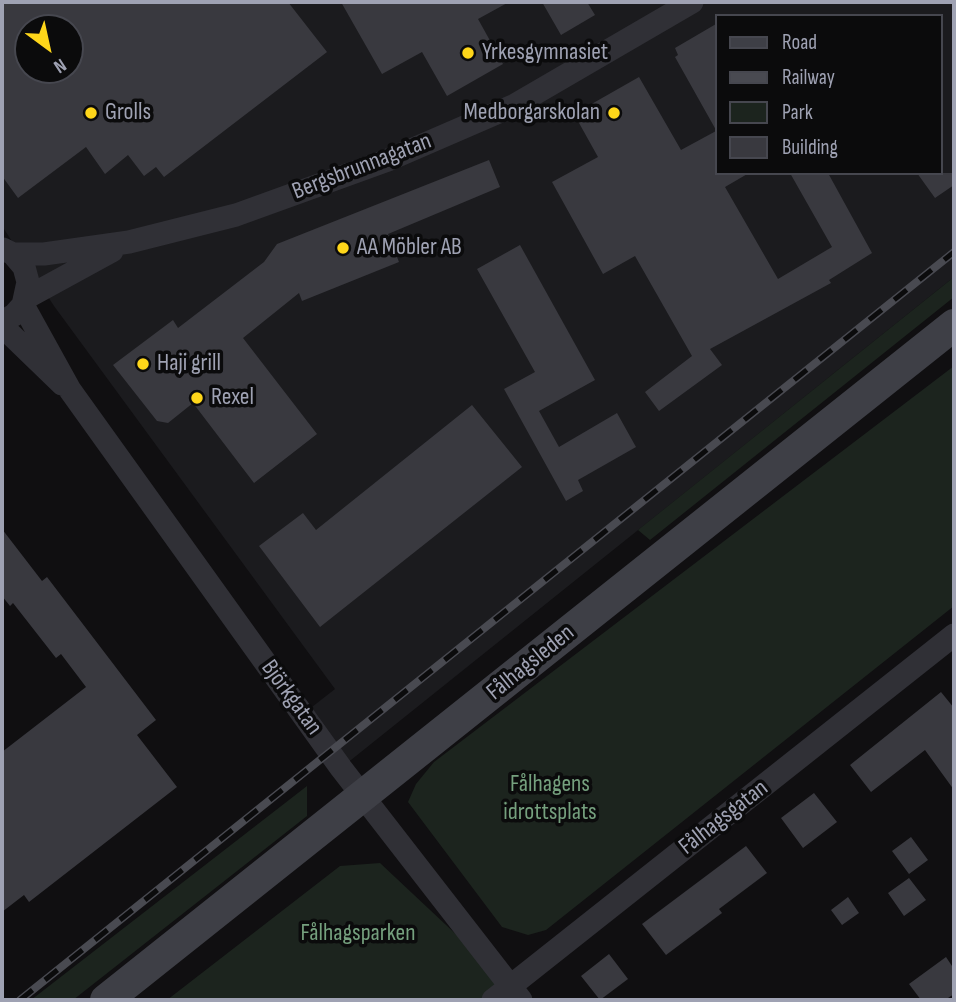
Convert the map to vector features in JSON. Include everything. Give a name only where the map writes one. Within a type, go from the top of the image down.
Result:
[{"type":"main road","name":"Fålhagsleden","points":[[106,1000],[954,325]]},
{"type":"street","name":"Bergsbrunnagatan","points":[[7,251],[44,254],[129,242],[236,215],[388,160],[515,105],[692,2]]},
{"type":"street","name":"Bergsbrunnagatan","points":[[2,324],[14,315],[24,301],[129,242]]},
{"type":"street","points":[[7,251],[23,267],[28,282],[24,301]]},
{"type":"street","name":"Björkgatan","points":[[24,301],[70,390],[364,797],[516,993]]},
{"type":"street","name":"Björkgatan","points":[[2,324],[70,390]]},
{"type":"street","name":"Fålhagsgatan","points":[[493,1000],[516,993],[954,635]]},
{"type":"shaded area","points":[[2,2],[954,2],[954,277],[341,768],[303,714],[335,689],[54,306],[2,226]]},
{"type":"green space","points":[[954,277],[954,297],[650,540],[638,530]]},
{"type":"green space","name":"Fålhagens idrottsplats","points":[[954,366],[954,606],[546,930],[528,935],[502,927],[408,802],[416,784],[434,762]]},
{"type":"green space","points":[[307,786],[307,816],[73,1000],[31,1000]]},
{"type":"green space","name":"Fålhagsparken","points":[[380,863],[511,986],[493,1000],[167,1000],[340,866]]},
{"type":"building","points":[[2,2],[288,2],[327,52],[164,177],[156,167],[144,176],[128,155],[105,174],[86,147],[18,198],[2,176]]},
{"type":"building","points":[[341,2],[509,2],[478,19],[503,64],[447,96],[422,52],[382,74]]},
{"type":"building","points":[[542,2],[587,2],[595,15],[561,35]]},
{"type":"building","points":[[715,25],[715,128],[675,57],[678,55],[675,48]]},
{"type":"building","points":[[639,77],[681,150],[715,132],[715,175],[746,175],[725,187],[778,279],[832,247],[791,175],[829,175],[872,253],[829,280],[831,283],[710,349],[722,365],[659,411],[645,392],[692,356],[635,256],[603,274],[552,182],[598,157],[574,114]]},
{"type":"building","points":[[489,160],[500,187],[388,234],[399,262],[302,301],[299,293],[243,338],[317,434],[254,483],[193,403],[168,423],[157,421],[113,365],[173,320],[178,328],[264,262],[277,244]]},
{"type":"building","points":[[954,173],[954,185],[935,198],[918,175]]},
{"type":"building","points":[[520,245],[595,380],[539,411],[559,447],[617,413],[636,447],[578,480],[583,491],[566,501],[504,389],[535,372],[477,269]]},
{"type":"building","points":[[472,405],[522,467],[320,627],[259,546],[303,513],[316,530]]},
{"type":"building","points":[[2,529],[42,581],[47,577],[156,720],[137,735],[177,787],[29,902],[24,895],[2,912],[2,752],[86,687],[61,654],[56,658],[13,603],[10,606],[2,596]]},
{"type":"building","points":[[941,692],[954,708],[954,790],[925,750],[871,792],[850,765]]},
{"type":"building","points":[[814,793],[837,822],[803,848],[781,818]]},
{"type":"building","points":[[911,837],[928,860],[909,874],[892,851]]},
{"type":"building","points":[[746,846],[767,873],[719,909],[722,913],[666,955],[642,924]]},
{"type":"building","points":[[909,878],[926,900],[904,916],[888,893]]},
{"type":"building","points":[[848,897],[859,913],[842,925],[831,910]]},
{"type":"building","points":[[609,954],[628,979],[600,1000],[581,976]]},
{"type":"building","points":[[946,957],[954,969],[954,994],[945,1000],[921,1000],[909,984]]},
{"type":"railway","points":[[20,1000],[954,252]]},
{"type":"place","name":"Yrkesgymnasiet","points":[[468,53]]},
{"type":"place","name":"Grolls","points":[[91,113]]},
{"type":"place","name":"Medborgarskolan","points":[[614,113]]},
{"type":"place","name":"AA Möbler AB","points":[[343,248]]},
{"type":"place","name":"Haji grill","points":[[143,364]]},
{"type":"place","name":"Rexel","points":[[197,398]]}]
